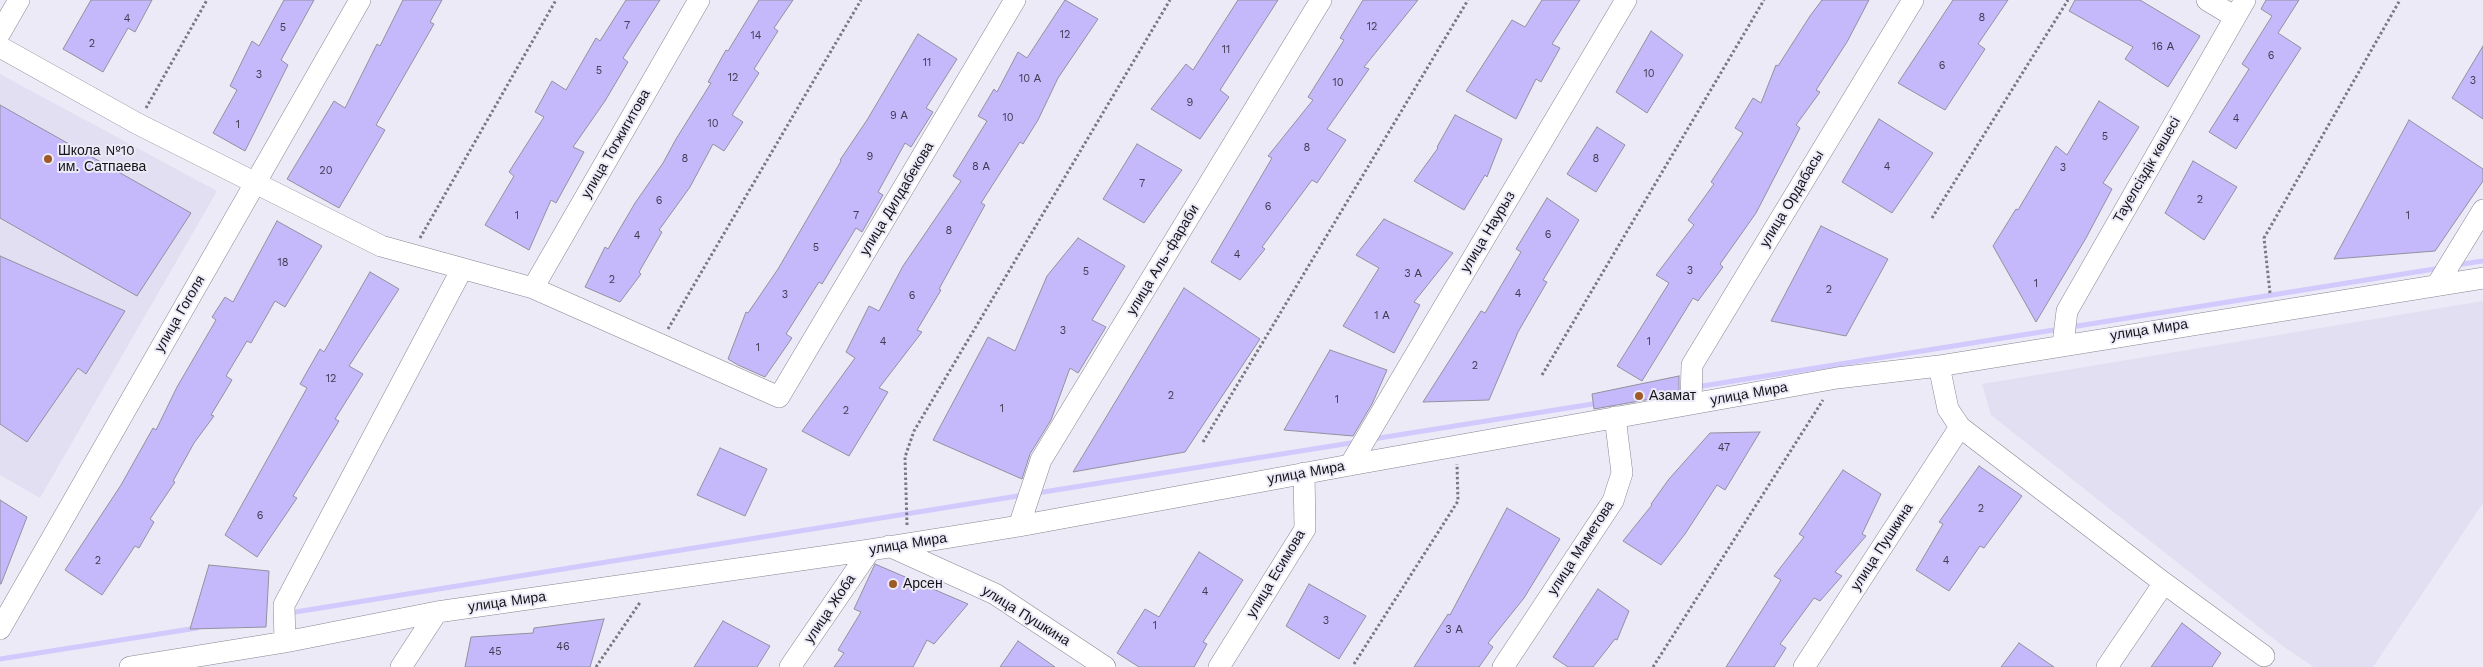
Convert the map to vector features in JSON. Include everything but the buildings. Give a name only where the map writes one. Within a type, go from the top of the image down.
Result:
[{"type":"street","points":[[0,33],[19,0]]},
{"type":"street","name":"улица Гоголя","points":[[0,629],[360,0]]},
{"type":"street","name":"улица Тогжигитова","points":[[533,288],[699,0]]},
{"type":"street","name":"улица Дилдабекова","points":[[659,344],[779,397],[1015,0]]},
{"type":"street","name":"улица Аль-фараби","points":[[1019,526],[1041,460],[1320,0]]},
{"type":"street","name":"улица Наурыз","points":[[1350,465],[1626,0]]},
{"type":"street","name":"улица Ордабасы","points":[[1691,404],[1692,364],[1912,0]]},
{"type":"street","points":[[2207,0],[2240,8]]},
{"type":"street","name":"Тауелсіздік көшесі","points":[[2063,344],[2066,311],[2240,8]]},
{"type":"street","points":[[0,47],[138,124],[382,246],[533,288],[659,344]]},
{"type":"street","points":[[2437,285],[2483,210]]},
{"type":"street","points":[[285,642],[284,604],[462,269]]},
{"type":"street","name":"улица Мира","points":[[130,667],[285,642],[437,612],[889,547],[1019,526],[1837,378],[1939,366],[2063,344],[2483,278]]},
{"type":"street","points":[[1939,366],[1948,409],[1960,427],[2164,583],[2264,656]]},
{"type":"street","name":"улица Маметова","points":[[1503,667],[1613,501],[1622,473],[1615,417]]},
{"type":"street","name":"улица Пушкина","points":[[1804,667],[1960,427]]},
{"type":"street","name":"улица Есимова","points":[[1218,667],[1305,529],[1304,473]]},
{"type":"street","name":"улица Жоба","points":[[790,667],[889,547]]},
{"type":"street","name":"улица Пушкина","points":[[889,547],[995,594],[1105,667]]},
{"type":"street","points":[[2107,667],[2164,583]]},
{"type":"street","points":[[401,667],[437,612]]},
{"type":"path","points":[[138,124],[207,0]]},
{"type":"path","points":[[411,254],[556,0]]},
{"type":"path","points":[[659,344],[861,0]]},
{"type":"path","points":[[889,547],[905,457],[914,431],[1170,0]]},
{"type":"path","points":[[1203,442],[1468,0]]},
{"type":"path","points":[[1542,375],[1764,0]]},
{"type":"path","points":[[1932,218],[2068,0]]},
{"type":"path","points":[[2272,311],[2264,238],[2400,0]]},
{"type":"path","points":[[1653,667],[1837,378]]},
{"type":"path","points":[[1354,664],[1458,501],[1456,446]]},
{"type":"path","points":[[596,667],[655,581]]},
{"type":"shaded area","points":[[0,74],[217,191],[40,498],[0,475]]},
{"type":"shaded area","points":[[2483,301],[2483,503],[2373,667],[2314,667],[2284,647],[1991,415],[1982,384]]},
{"type":"waterway","points":[[2456,265],[2483,261]]},
{"type":"waterway","points":[[2071,327],[2441,268]]},
{"type":"waterway","points":[[1696,387],[2060,329]]},
{"type":"waterway","points":[[1373,439],[1599,403]]},
{"type":"waterway","points":[[1037,493],[1357,442]]},
{"type":"waterway","points":[[289,613],[1024,495]]},
{"type":"waterway","points":[[0,659],[197,628]]},
{"type":"place","name":"Школа №10 им. Сатпаева","points":[[48,159]]},
{"type":"place","name":"Азамат","points":[[1639,396]]},
{"type":"place","name":"Арсен","points":[[893,584]]}]
